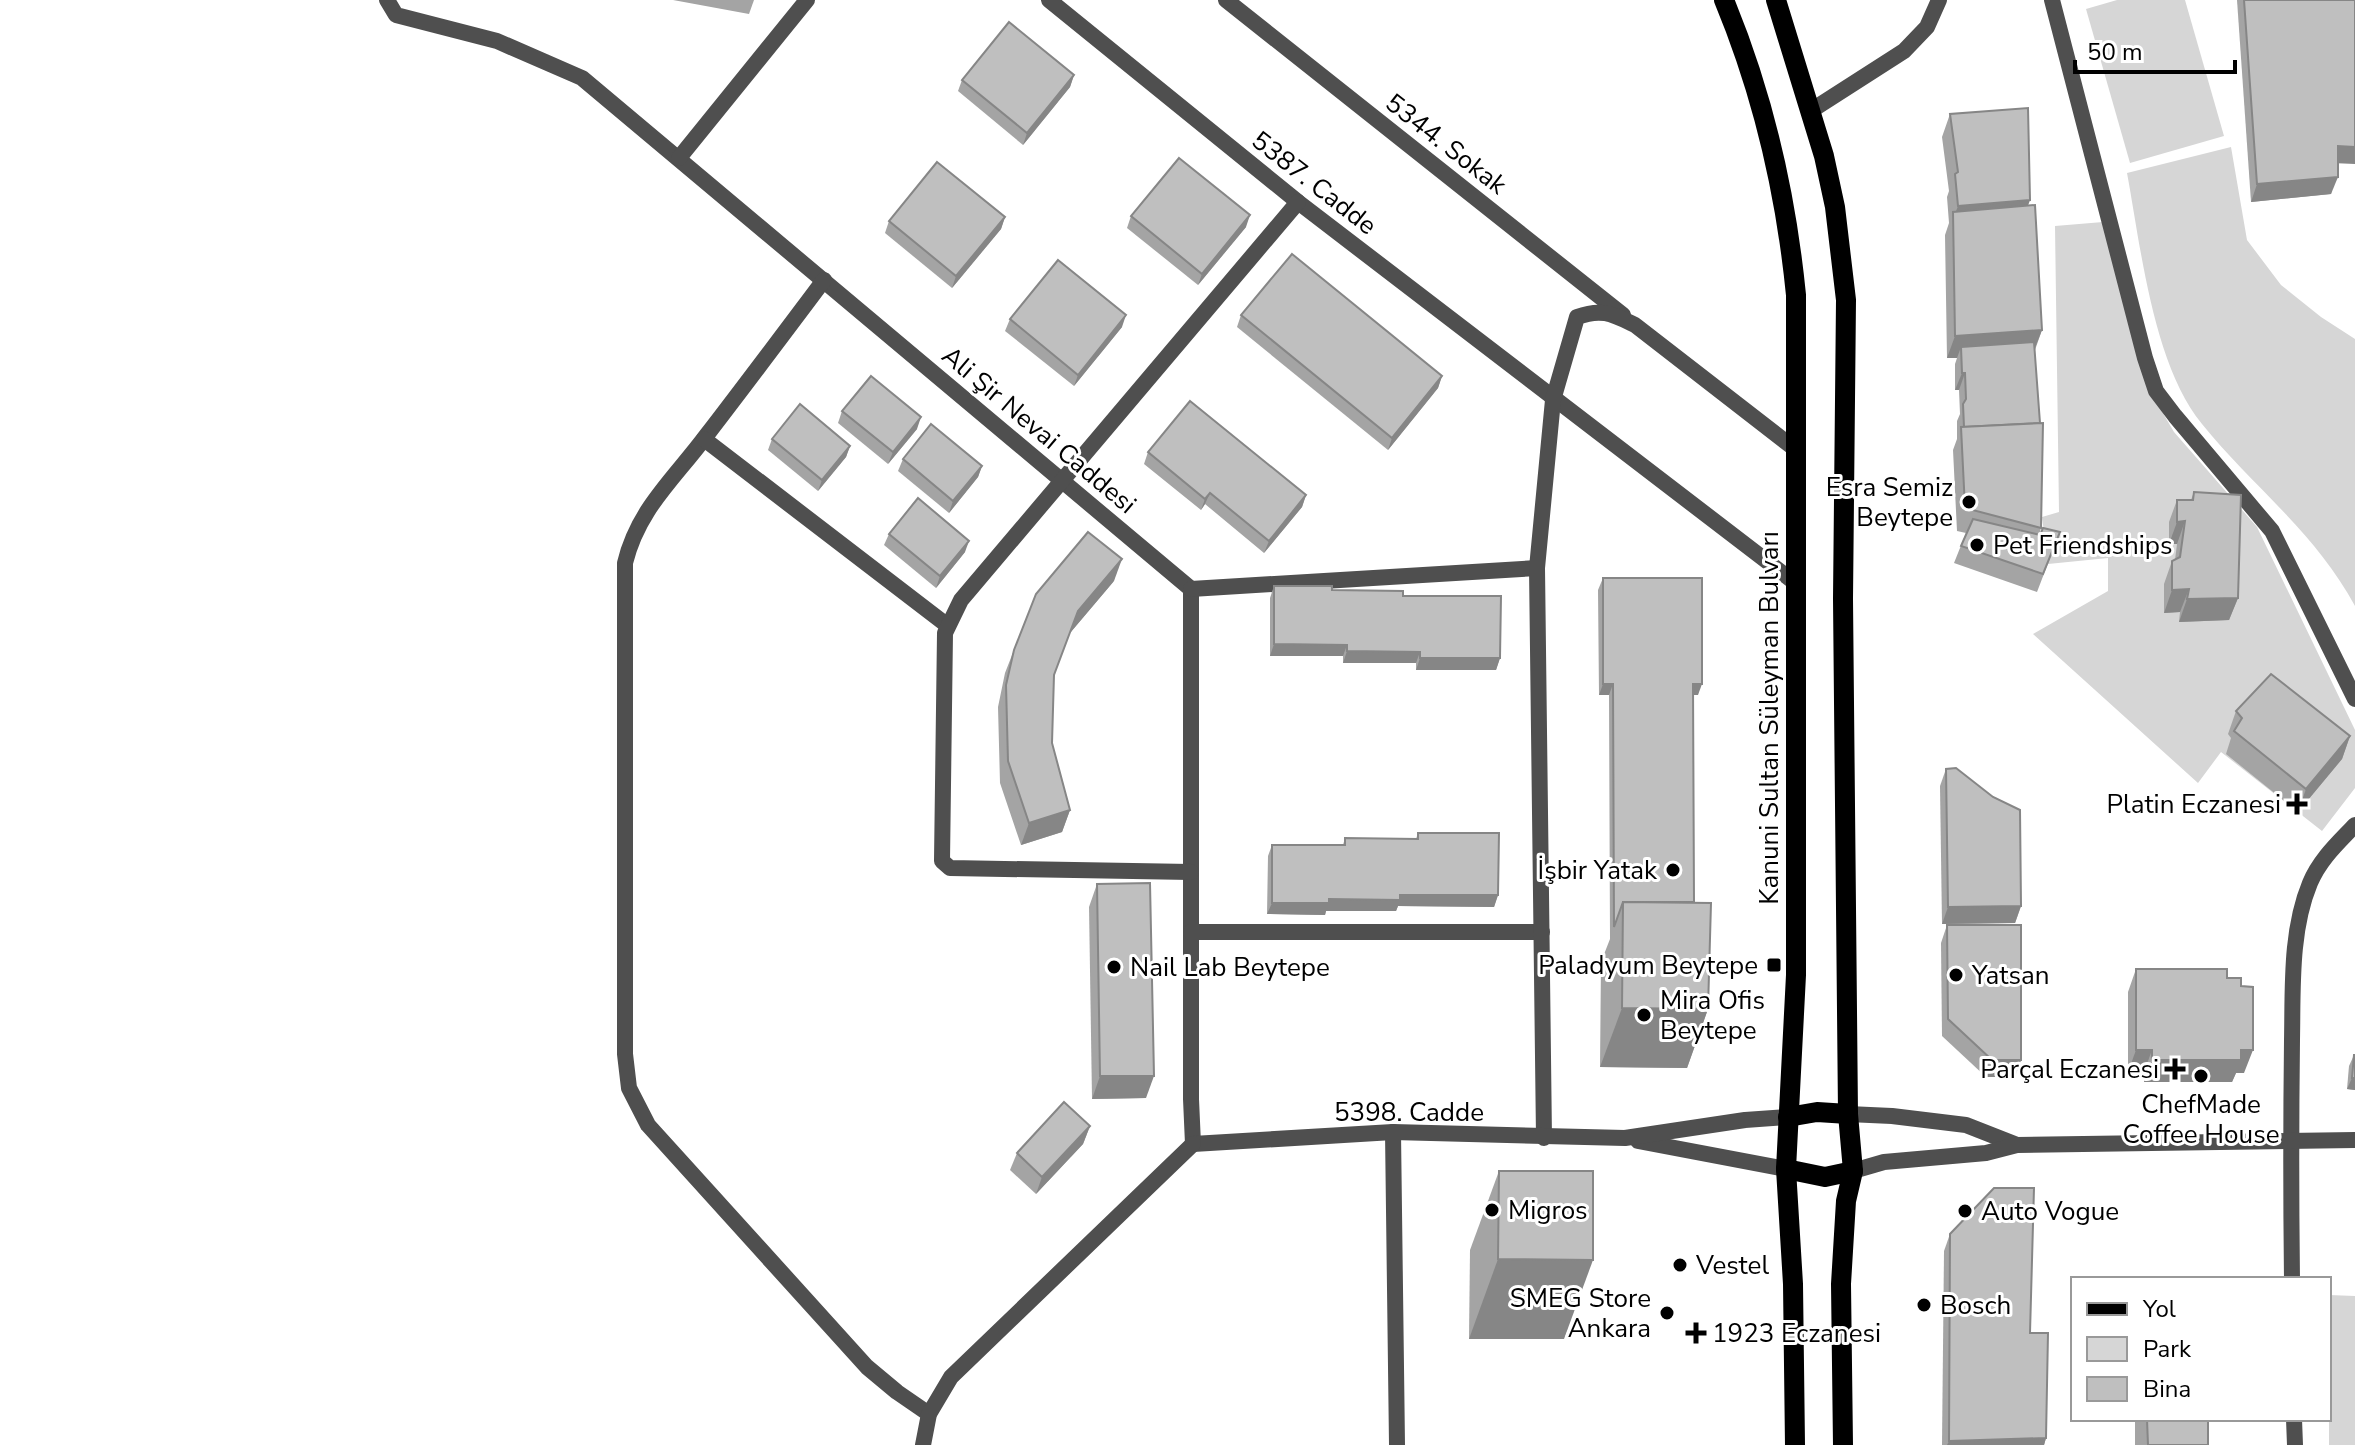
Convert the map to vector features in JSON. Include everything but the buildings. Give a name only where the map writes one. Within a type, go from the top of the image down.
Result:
[{"type":"main road","name":"Kanuni Sultan Süleyman Bulvarı","points":[[1724,0],[1759,101],[1785,210],[1796,295],[1796,975],[1786,1169],[1793,1284],[1795,1445]]},
{"type":"main road","points":[[1776,0],[1812,110],[1835,207],[1846,300],[1843,599],[1848,1114],[1853,1171],[1846,1201],[1841,1284],[1843,1445]]},
{"type":"main road","points":[[1788,1117],[1817,1112],[1848,1114]]},
{"type":"main road","points":[[1786,1169],[1817,1177],[1841,1176],[1853,1171]]},
{"type":"street","name":"Ali Şir Nevai Caddesi","points":[[387,0],[396,15],[497,41],[582,78],[1191,589]]},
{"type":"street","points":[[679,158],[807,0]]},
{"type":"street","name":"5387. Cadde","points":[[1049,0],[1298,202],[1794,582]]},
{"type":"street","name":"5344. Sokak","points":[[1226,0],[1795,449]]},
{"type":"street","points":[[1812,110],[1904,51],[1927,27],[1939,0]]},
{"type":"street","points":[[2052,0],[2156,391],[2272,531],[2355,699]]},
{"type":"street","points":[[1191,872],[950,868],[942,861],[943,652],[948,626],[961,600],[1298,202]]},
{"type":"street","points":[[824,280],[643,515],[631,536],[625,563],[625,1054],[629,1088],[648,1125],[867,1367],[929,1414]]},
{"type":"street","points":[[1544,1138],[1537,568],[1553,400],[1577,317],[1594,311],[1612,314],[1635,325]]},
{"type":"street","points":[[704,439],[948,626]]},
{"type":"street","points":[[923,1445],[929,1414],[951,1377],[1193,1144],[1191,589],[1537,568]]},
{"type":"street","points":[[2292,1277],[2290,1142],[2294,967],[2301,917],[2310,883],[2323,858],[2355,825]]},
{"type":"street","points":[[1191,932],[1542,932]]},
{"type":"street","points":[[1848,1114],[1966,1125],[2017,1145]]},
{"type":"street","name":"5398. Cadde","points":[[1193,1144],[1393,1132],[1625,1138],[1745,1120],[1788,1117]]},
{"type":"street","points":[[1393,1132],[1397,1445]]},
{"type":"street","name":"5398. Cadde","points":[[1625,1138],[1786,1169]]},
{"type":"street","points":[[1853,1171],[1884,1162],[1986,1153],[2017,1145],[2355,1140]]},
{"type":"street","points":[[2294,1421],[2295,1445]]},
{"type":"green space","points":[[2117,0],[2185,0],[2224,136],[2130,163],[2086,9]]},
{"type":"green space","points":[[2231,147],[2247,240],[2281,285],[2355,339],[2355,606],[2321,555],[2202,424],[2185,399],[2160,338],[2127,173]]},
{"type":"green space","points":[[2103,222],[2150,391],[2174,432],[2257,527],[2355,730],[2355,788],[2322,831],[2221,752],[2198,783],[2033,634],[2108,591],[2108,558],[2048,564],[2042,517],[2059,512],[2055,226]]},
{"type":"green space","points":[[2331,1295],[2355,1296],[2355,1445],[2329,1445]]},
{"type":"place","name":"Esra Semiz Beytepe","points":[[1969,502]]},
{"type":"place","name":"Pet Friendships","points":[[1977,545]]},
{"type":"place","name":"Platin Eczanesi","points":[[2297,804]]},
{"type":"place","name":"İşbir Yatak","points":[[1673,870]]},
{"type":"place","name":"Paladyum Beytepe","points":[[1774,965]]},
{"type":"place","name":"Nail Lab Beytepe","points":[[1114,967]]},
{"type":"place","name":"Yatsan","points":[[1956,975]]},
{"type":"place","name":"Mira Ofis Beytepe","points":[[1644,1015]]},
{"type":"place","name":"Parçal Eczanesi","points":[[2175,1069]]},
{"type":"place","name":"ChefMade Coffee House","points":[[2201,1076]]},
{"type":"place","name":"Migros","points":[[1492,1210]]},
{"type":"place","name":"Auto Vogue","points":[[1965,1211]]},
{"type":"place","name":"Vestel","points":[[1680,1265]]},
{"type":"place","name":"Bosch","points":[[1924,1305]]},
{"type":"place","name":"SMEG Store Ankara","points":[[1667,1313]]},
{"type":"place","name":"1923 Eczanesi","points":[[1696,1333]]}]
